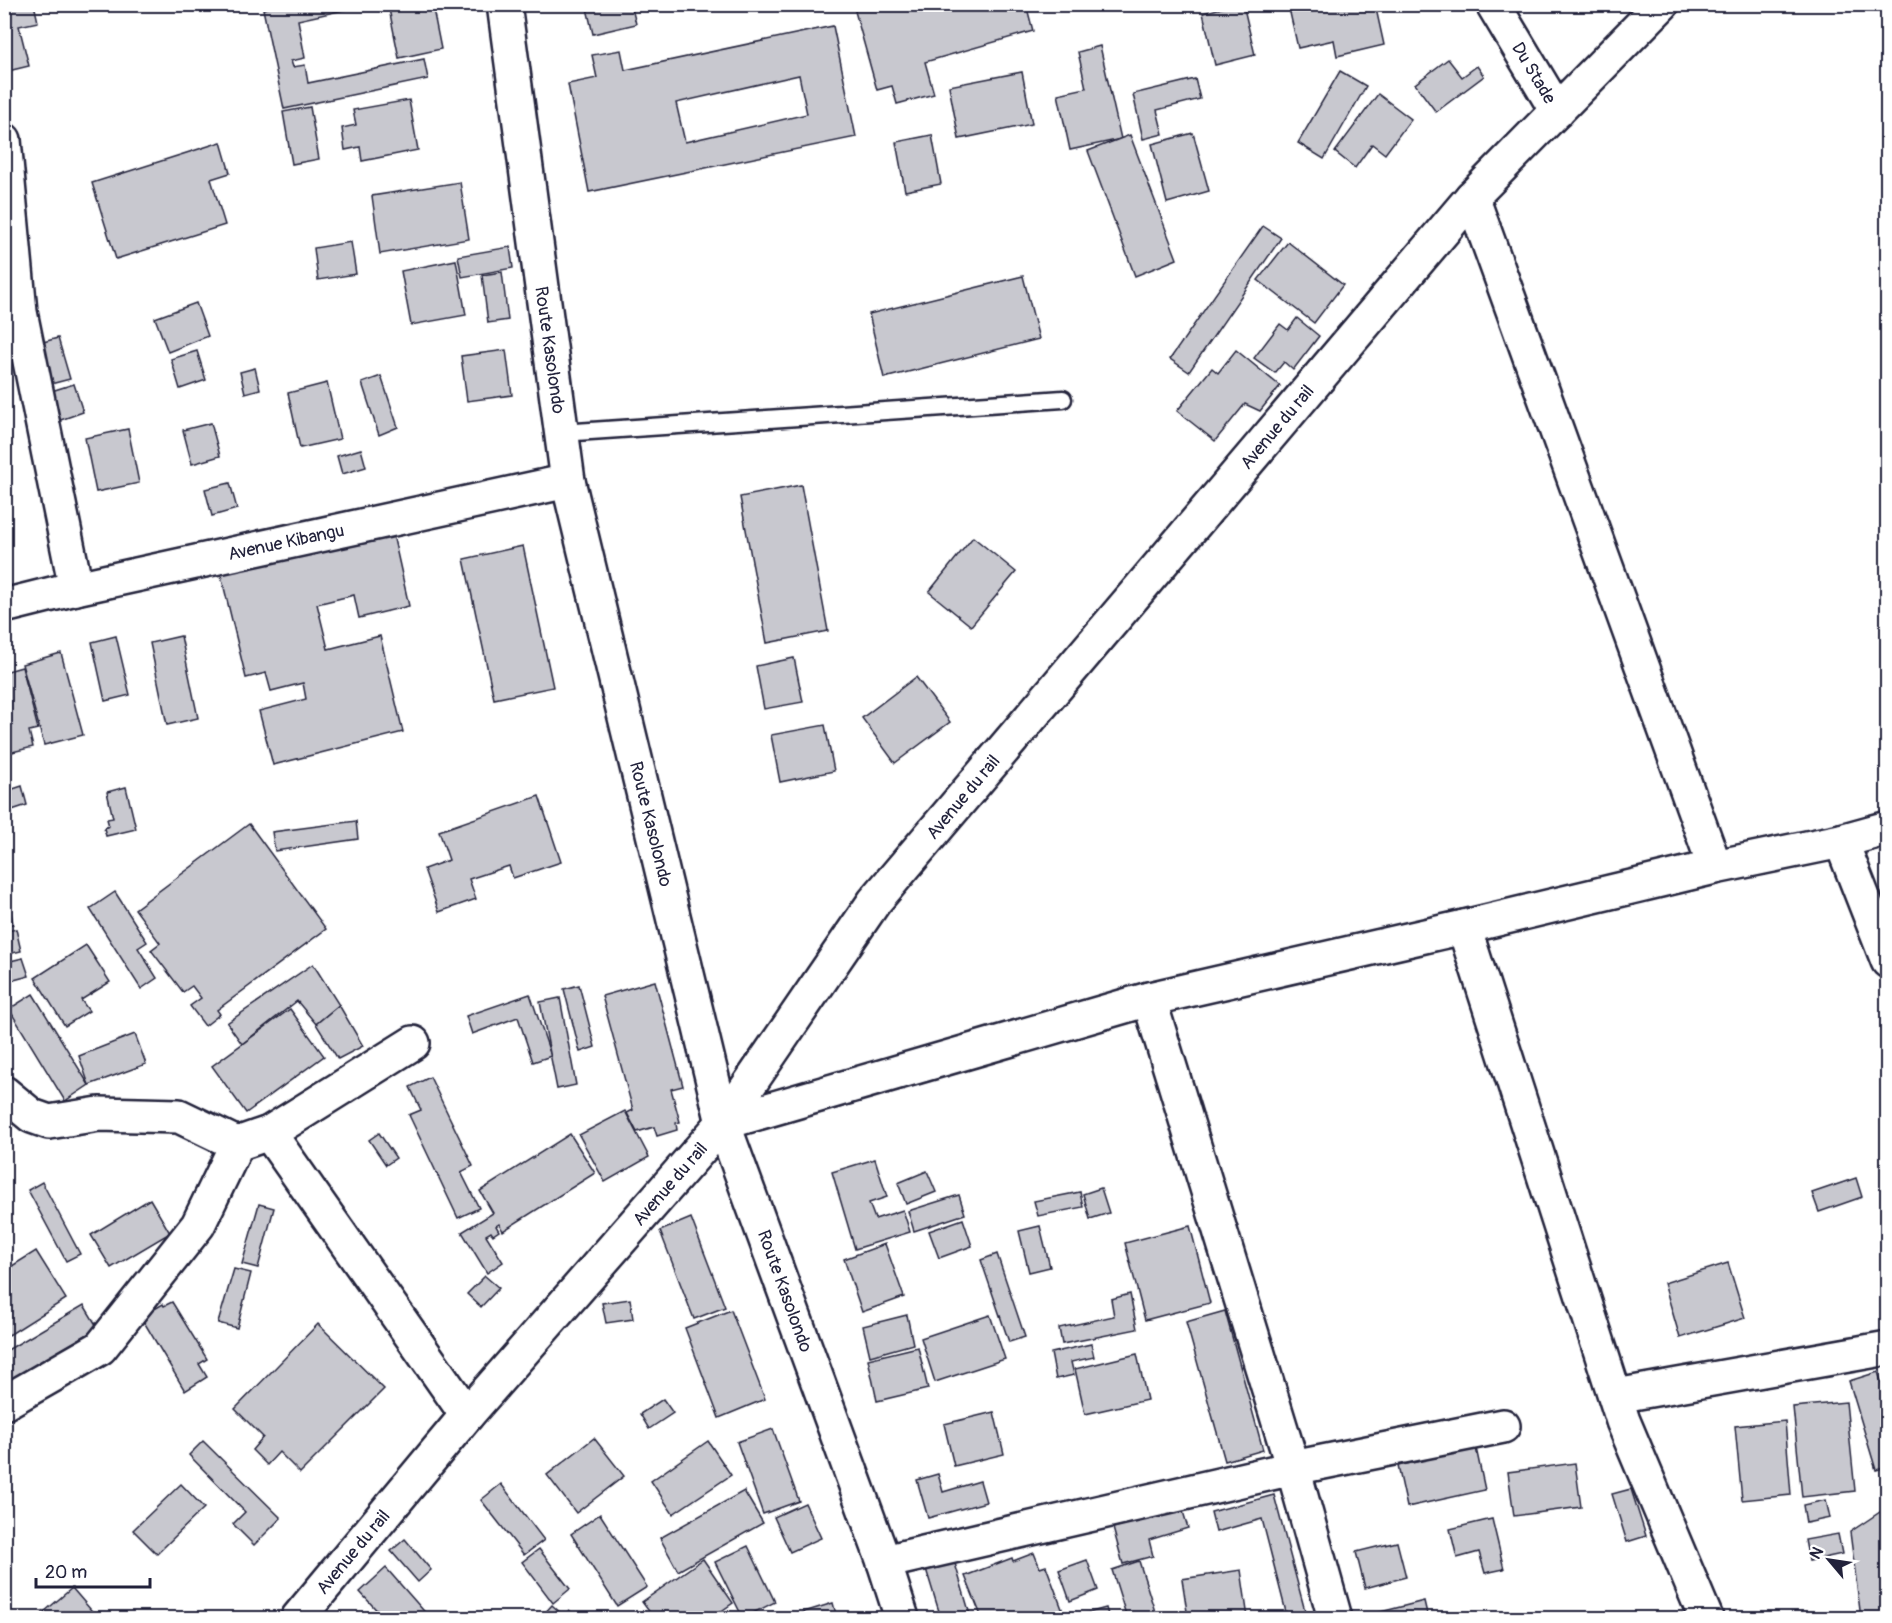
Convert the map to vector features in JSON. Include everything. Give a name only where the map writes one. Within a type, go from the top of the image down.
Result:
[{"type":"street","name":"Route Kasolondo","points":[[504,4],[568,481],[723,1123],[884,1562],[902,1618]]},
{"type":"street","name":"Du Stade","points":[[1493,4],[1557,111]]},
{"type":"street","name":"Avenue du rail","points":[[298,1618],[467,1415],[723,1123],[874,902],[1472,197],[1662,4]]},
{"type":"street","points":[[4,140],[20,312],[76,588]]},
{"type":"street","points":[[1472,197],[1715,867]]},
{"type":"street","name":"Avenue Kibangu","points":[[4,606],[76,588],[568,481]]},
{"type":"street","points":[[723,1123],[1149,999],[1715,867],[1841,841],[1887,828]]},
{"type":"street","points":[[1841,841],[1887,961]]},
{"type":"street","points":[[1464,927],[1623,1421],[1706,1618]]},
{"type":"street","points":[[1149,999],[1293,1468],[1335,1618]]},
{"type":"street","points":[[4,1093],[32,1116],[49,1122],[99,1114],[179,1116],[237,1144],[269,1133],[413,1043]]},
{"type":"street","points":[[269,1133],[467,1415]]},
{"type":"street","points":[[4,1403],[100,1348],[198,1225],[237,1144]]},
{"type":"street","points":[[1616,1396],[1887,1348]]},
{"type":"street","points":[[884,1562],[1293,1468],[1503,1426]]},
{"type":"lane","points":[[561,433],[1063,399]]},
{"type":"building","points":[[4,4],[34,4],[38,22],[19,26],[29,66],[4,72]]},
{"type":"building","points":[[284,4],[371,4],[298,20],[305,58],[291,61],[293,67],[305,65],[308,83],[424,59],[428,79],[284,109],[263,9]]},
{"type":"building","points":[[388,4],[432,4],[441,49],[399,58]]},
{"type":"building","points":[[586,4],[631,4],[636,24],[593,34]]},
{"type":"building","points":[[853,4],[1026,4],[1033,31],[925,62],[934,94],[897,104],[892,86],[877,90]]},
{"type":"building","points":[[1243,4],[1255,55],[1215,65],[1203,13]]},
{"type":"building","points":[[1288,4],[1375,4],[1384,45],[1337,56],[1334,40],[1298,48]]},
{"type":"building","points":[[833,26],[856,137],[589,192],[568,84],[597,78],[592,55],[621,50],[625,70]],"holes":[[[799,75],[807,114],[685,142],[676,103]]]},
{"type":"building","points":[[1100,46],[1121,139],[1070,150],[1058,94],[1086,88],[1078,52]]},
{"type":"building","points":[[1448,59],[1462,77],[1477,66],[1484,76],[1436,112],[1415,84]]},
{"type":"building","points":[[1340,71],[1366,86],[1324,159],[1298,143]]},
{"type":"building","points":[[1022,72],[1032,124],[959,139],[949,86]]},
{"type":"building","points":[[1195,79],[1200,99],[1157,110],[1163,134],[1143,139],[1133,94]]},
{"type":"building","points":[[1378,94],[1411,119],[1385,154],[1372,144],[1355,168],[1335,152]]},
{"type":"building","points":[[409,100],[418,150],[362,161],[360,147],[345,150],[342,128],[356,125],[353,110]]},
{"type":"building","points":[[310,107],[319,159],[292,164],[283,112]]},
{"type":"building","points":[[1193,133],[1209,191],[1167,203],[1152,144]]},
{"type":"building","points":[[932,135],[941,184],[905,191],[896,142]]},
{"type":"building","points":[[1130,135],[1177,259],[1135,276],[1088,151]]},
{"type":"building","points":[[221,142],[230,173],[211,179],[225,225],[116,259],[92,183]]},
{"type":"building","points":[[460,182],[469,239],[380,254],[372,196]]},
{"type":"building","points":[[1263,226],[1281,238],[1189,372],[1170,359]]},
{"type":"building","points":[[351,242],[356,274],[318,280],[314,248]]},
{"type":"building","points":[[1288,242],[1343,285],[1314,323],[1258,280]]},
{"type":"building","points":[[510,247],[513,268],[462,277],[458,256]]},
{"type":"building","points":[[456,260],[466,315],[411,325],[401,271]]},
{"type":"building","points":[[502,272],[508,320],[488,323],[482,275]]},
{"type":"building","points":[[1023,276],[1039,339],[884,378],[869,314]]},
{"type":"building","points":[[196,303],[208,336],[168,352],[155,318]]},
{"type":"building","points":[[1297,318],[1319,336],[1293,370],[1284,362],[1275,373],[1254,358],[1280,324],[1288,330]]},
{"type":"building","points":[[58,338],[70,379],[43,386],[32,345]]},
{"type":"building","points":[[506,350],[512,395],[467,401],[461,356]]},
{"type":"building","points":[[1236,350],[1280,386],[1260,411],[1245,404],[1215,441],[1177,411],[1212,368],[1218,373]]},
{"type":"building","points":[[197,351],[206,380],[180,389],[171,359]]},
{"type":"building","points":[[255,368],[260,389],[245,393],[240,372]]},
{"type":"building","points":[[381,376],[398,427],[379,435],[362,383]]},
{"type":"building","points":[[327,383],[340,439],[300,448],[288,393]]},
{"type":"building","points":[[74,384],[83,412],[55,422],[45,393]]},
{"type":"building","points":[[211,423],[220,456],[192,464],[183,430]]},
{"type":"building","points":[[128,429],[139,483],[96,492],[85,438]]},
{"type":"building","points":[[361,449],[366,467],[342,474],[337,456]]},
{"type":"building","points":[[230,483],[237,509],[212,516],[205,489]]},
{"type":"building","points":[[801,485],[828,631],[767,643],[740,497]]},
{"type":"building","points":[[392,530],[409,606],[359,618],[354,595],[317,604],[328,649],[380,636],[403,732],[273,765],[259,711],[306,699],[303,683],[271,691],[266,673],[246,678],[220,571]]},
{"type":"building","points":[[973,537],[1016,572],[971,626],[929,592]]},
{"type":"building","points":[[523,546],[553,687],[494,699],[464,559]]},
{"type":"building","points":[[116,636],[130,695],[105,701],[92,642]]},
{"type":"building","points":[[181,636],[198,718],[167,725],[150,643]]},
{"type":"building","points":[[61,653],[83,735],[44,745],[22,664]]},
{"type":"building","points":[[794,658],[803,702],[764,709],[756,666]]},
{"type":"building","points":[[22,667],[38,729],[29,731],[33,747],[4,754],[4,672]]},
{"type":"building","points":[[916,677],[950,722],[895,763],[862,718]]},
{"type":"building","points":[[825,725],[834,771],[780,782],[771,735]]},
{"type":"building","points":[[22,786],[27,805],[9,811],[4,792]]},
{"type":"building","points":[[126,787],[136,829],[106,836],[104,828],[109,826],[107,819],[113,818],[107,792]]},
{"type":"building","points":[[539,796],[561,862],[513,878],[509,866],[469,879],[476,899],[439,912],[424,869],[449,860],[439,831]]},
{"type":"building","points":[[356,821],[358,839],[275,851],[272,832]]},
{"type":"building","points":[[249,824],[326,929],[217,1010],[220,1014],[205,1026],[190,1006],[201,998],[192,986],[183,992],[151,950],[160,943],[135,909]]},
{"type":"building","points":[[4,873],[13,924],[4,926]]},
{"type":"building","points":[[115,892],[147,942],[138,948],[157,978],[141,989],[90,909]]},
{"type":"building","points":[[16,929],[21,951],[4,955],[4,932]]},
{"type":"building","points":[[86,945],[110,982],[81,1000],[89,1011],[65,1026],[35,978]]},
{"type":"building","points":[[23,958],[29,976],[10,981],[6,962]]},
{"type":"building","points":[[313,964],[339,1005],[316,1024],[297,1001],[242,1044],[227,1023]]},
{"type":"building","points":[[655,981],[683,1086],[671,1089],[680,1122],[676,1123],[677,1130],[657,1136],[654,1127],[637,1132],[627,1113],[633,1110],[602,996]]},
{"type":"building","points":[[579,985],[595,1047],[580,1052],[564,989]]},
{"type":"building","points":[[33,994],[89,1085],[65,1101],[9,1009]]},
{"type":"building","points":[[530,994],[551,1056],[533,1062],[518,1017],[472,1034],[466,1016]]},
{"type":"building","points":[[560,998],[576,1085],[557,1089],[540,1002]]},
{"type":"building","points":[[339,1005],[363,1046],[338,1059],[316,1024]]},
{"type":"building","points":[[290,1009],[324,1056],[246,1113],[212,1066]]},
{"type":"building","points":[[135,1034],[146,1064],[89,1085],[79,1056]]},
{"type":"building","points":[[430,1077],[473,1166],[461,1172],[479,1208],[458,1218],[409,1115],[421,1110],[410,1087]]},
{"type":"building","points":[[625,1111],[649,1157],[605,1182],[579,1135]]},
{"type":"building","points":[[379,1133],[396,1158],[386,1165],[369,1140]]},
{"type":"building","points":[[570,1134],[595,1173],[503,1231],[499,1224],[496,1226],[499,1231],[493,1235],[491,1232],[486,1235],[503,1262],[487,1273],[462,1232],[493,1213],[480,1191]]},
{"type":"building","points":[[875,1159],[887,1197],[869,1203],[875,1219],[903,1210],[910,1232],[855,1249],[832,1172]]},
{"type":"building","points":[[927,1171],[936,1192],[906,1204],[898,1183]]},
{"type":"building","points":[[1856,1178],[1862,1197],[1819,1212],[1812,1193]]},
{"type":"building","points":[[42,1182],[80,1254],[66,1261],[28,1190]]},
{"type":"building","points":[[1101,1188],[1109,1213],[1090,1219],[1083,1194]]},
{"type":"building","points":[[1080,1192],[1083,1207],[1038,1216],[1034,1201]]},
{"type":"building","points":[[959,1195],[965,1214],[914,1231],[908,1211]]},
{"type":"building","points":[[150,1199],[170,1233],[111,1268],[91,1235]]},
{"type":"building","points":[[259,1204],[274,1208],[258,1268],[242,1264]]},
{"type":"building","points":[[691,1218],[725,1307],[694,1319],[660,1231]]},
{"type":"building","points":[[963,1219],[972,1246],[939,1258],[929,1231]]},
{"type":"building","points":[[1040,1226],[1050,1267],[1029,1272],[1019,1231]]},
{"type":"building","points":[[1190,1226],[1210,1303],[1145,1320],[1125,1243]]},
{"type":"building","points":[[885,1244],[904,1297],[862,1312],[844,1259]]},
{"type":"building","points":[[36,1251],[66,1299],[9,1335],[4,1329],[4,1271]]},
{"type":"building","points":[[997,1254],[1025,1337],[1009,1342],[981,1260]]},
{"type":"building","points":[[1728,1263],[1745,1318],[1680,1338],[1664,1283]]},
{"type":"building","points":[[234,1269],[251,1273],[237,1328],[218,1323]]},
{"type":"building","points":[[485,1276],[499,1288],[481,1307],[467,1294]]},
{"type":"building","points":[[1130,1294],[1137,1329],[1062,1344],[1059,1328],[1114,1316],[1111,1299]]},
{"type":"building","points":[[630,1299],[633,1319],[606,1323],[602,1303]]},
{"type":"building","points":[[172,1302],[207,1359],[199,1364],[207,1377],[185,1391],[141,1317],[163,1304],[164,1306]]},
{"type":"building","points":[[84,1305],[98,1328],[4,1384],[4,1352]]},
{"type":"building","points":[[731,1310],[765,1399],[719,1418],[685,1328]]},
{"type":"building","points":[[1225,1311],[1263,1450],[1225,1461],[1186,1322]]},
{"type":"building","points":[[907,1315],[913,1344],[870,1356],[863,1326]]},
{"type":"building","points":[[990,1315],[1005,1359],[935,1382],[921,1338]]},
{"type":"building","points":[[318,1324],[384,1389],[300,1473],[279,1452],[267,1465],[252,1450],[263,1437],[235,1409]]},
{"type":"building","points":[[1091,1344],[1094,1357],[1071,1362],[1074,1375],[1056,1379],[1051,1353]]},
{"type":"building","points":[[918,1347],[928,1389],[877,1401],[868,1359]]},
{"type":"building","points":[[1137,1354],[1147,1400],[1085,1414],[1075,1369]]},
{"type":"building","points":[[1878,1372],[1888,1402],[1888,1467],[1876,1470],[1849,1381]]},
{"type":"building","points":[[663,1399],[673,1413],[649,1429],[640,1414]]},
{"type":"building","points":[[1846,1402],[1855,1491],[1802,1497],[1793,1407]]},
{"type":"building","points":[[994,1412],[1004,1454],[954,1466],[944,1424]]},
{"type":"building","points":[[1785,1421],[1791,1495],[1742,1500],[1735,1426]]},
{"type":"building","points":[[773,1429],[799,1501],[763,1514],[737,1442]]},
{"type":"building","points":[[594,1438],[624,1476],[576,1513],[547,1475]]},
{"type":"building","points":[[203,1441],[281,1518],[254,1545],[233,1524],[245,1512],[189,1455]]},
{"type":"building","points":[[708,1441],[731,1475],[673,1514],[651,1481]]},
{"type":"building","points":[[1476,1448],[1485,1490],[1407,1507],[1398,1466]]},
{"type":"building","points":[[1575,1463],[1581,1507],[1514,1516],[1508,1472]]},
{"type":"building","points":[[938,1474],[943,1492],[980,1481],[986,1502],[928,1518],[917,1480]]},
{"type":"building","points":[[181,1484],[204,1508],[157,1554],[133,1530]]},
{"type":"building","points":[[501,1484],[544,1540],[524,1555],[481,1500]]},
{"type":"building","points":[[1631,1489],[1646,1536],[1627,1542],[1612,1494]]},
{"type":"building","points":[[744,1491],[763,1523],[678,1571],[660,1538]]},
{"type":"building","points":[[1274,1495],[1305,1611],[1287,1616],[1262,1519],[1216,1532],[1211,1512]]},
{"type":"building","points":[[1826,1500],[1830,1518],[1806,1523],[1803,1505]]},
{"type":"building","points":[[805,1503],[821,1538],[790,1552],[774,1517]]},
{"type":"building","points":[[1182,1508],[1188,1528],[1149,1540],[1153,1556],[1123,1564],[1113,1528]]},
{"type":"building","points":[[1883,1510],[1888,1548],[1888,1618],[1861,1618],[1850,1532]]},
{"type":"building","points":[[600,1514],[647,1587],[617,1606],[571,1534]]},
{"type":"building","points":[[1492,1519],[1504,1569],[1485,1573],[1479,1552],[1457,1558],[1450,1529]]},
{"type":"building","points":[[1838,1534],[1842,1554],[1809,1561],[1805,1540]]},
{"type":"building","points":[[405,1539],[431,1570],[418,1582],[391,1551]]},
{"type":"building","points":[[1397,1542],[1406,1577],[1365,1588],[1356,1552]]},
{"type":"building","points":[[748,1546],[775,1602],[743,1618],[715,1562]]},
{"type":"building","points":[[539,1549],[570,1589],[553,1603],[522,1562]]},
{"type":"building","points":[[1034,1553],[1040,1568],[1046,1566],[1065,1617],[982,1618],[965,1576],[1012,1558],[1013,1561]]},
{"type":"building","points":[[703,1559],[733,1603],[711,1618],[654,1618],[642,1602]]},
{"type":"building","points":[[954,1560],[971,1618],[941,1618],[926,1569]]},
{"type":"building","points":[[1087,1560],[1098,1590],[1070,1601],[1059,1570]]},
{"type":"building","points":[[1139,1561],[1157,1618],[1127,1618],[1112,1570]]},
{"type":"building","points":[[386,1568],[430,1618],[384,1618],[360,1592]]},
{"type":"building","points":[[1241,1570],[1248,1618],[1188,1618],[1182,1579]]},
{"type":"building","points":[[72,1588],[97,1617],[37,1618]]},
{"type":"building","points":[[1424,1601],[1428,1618],[1357,1618]]},
{"type":"building","points":[[833,1603],[837,1618],[806,1618],[804,1612]]},
{"type":"building","points":[[552,1605],[564,1616],[569,1610],[578,1618],[540,1618]]},
{"type":"building","points":[[1106,1608],[1109,1618],[1070,1618]]}]
